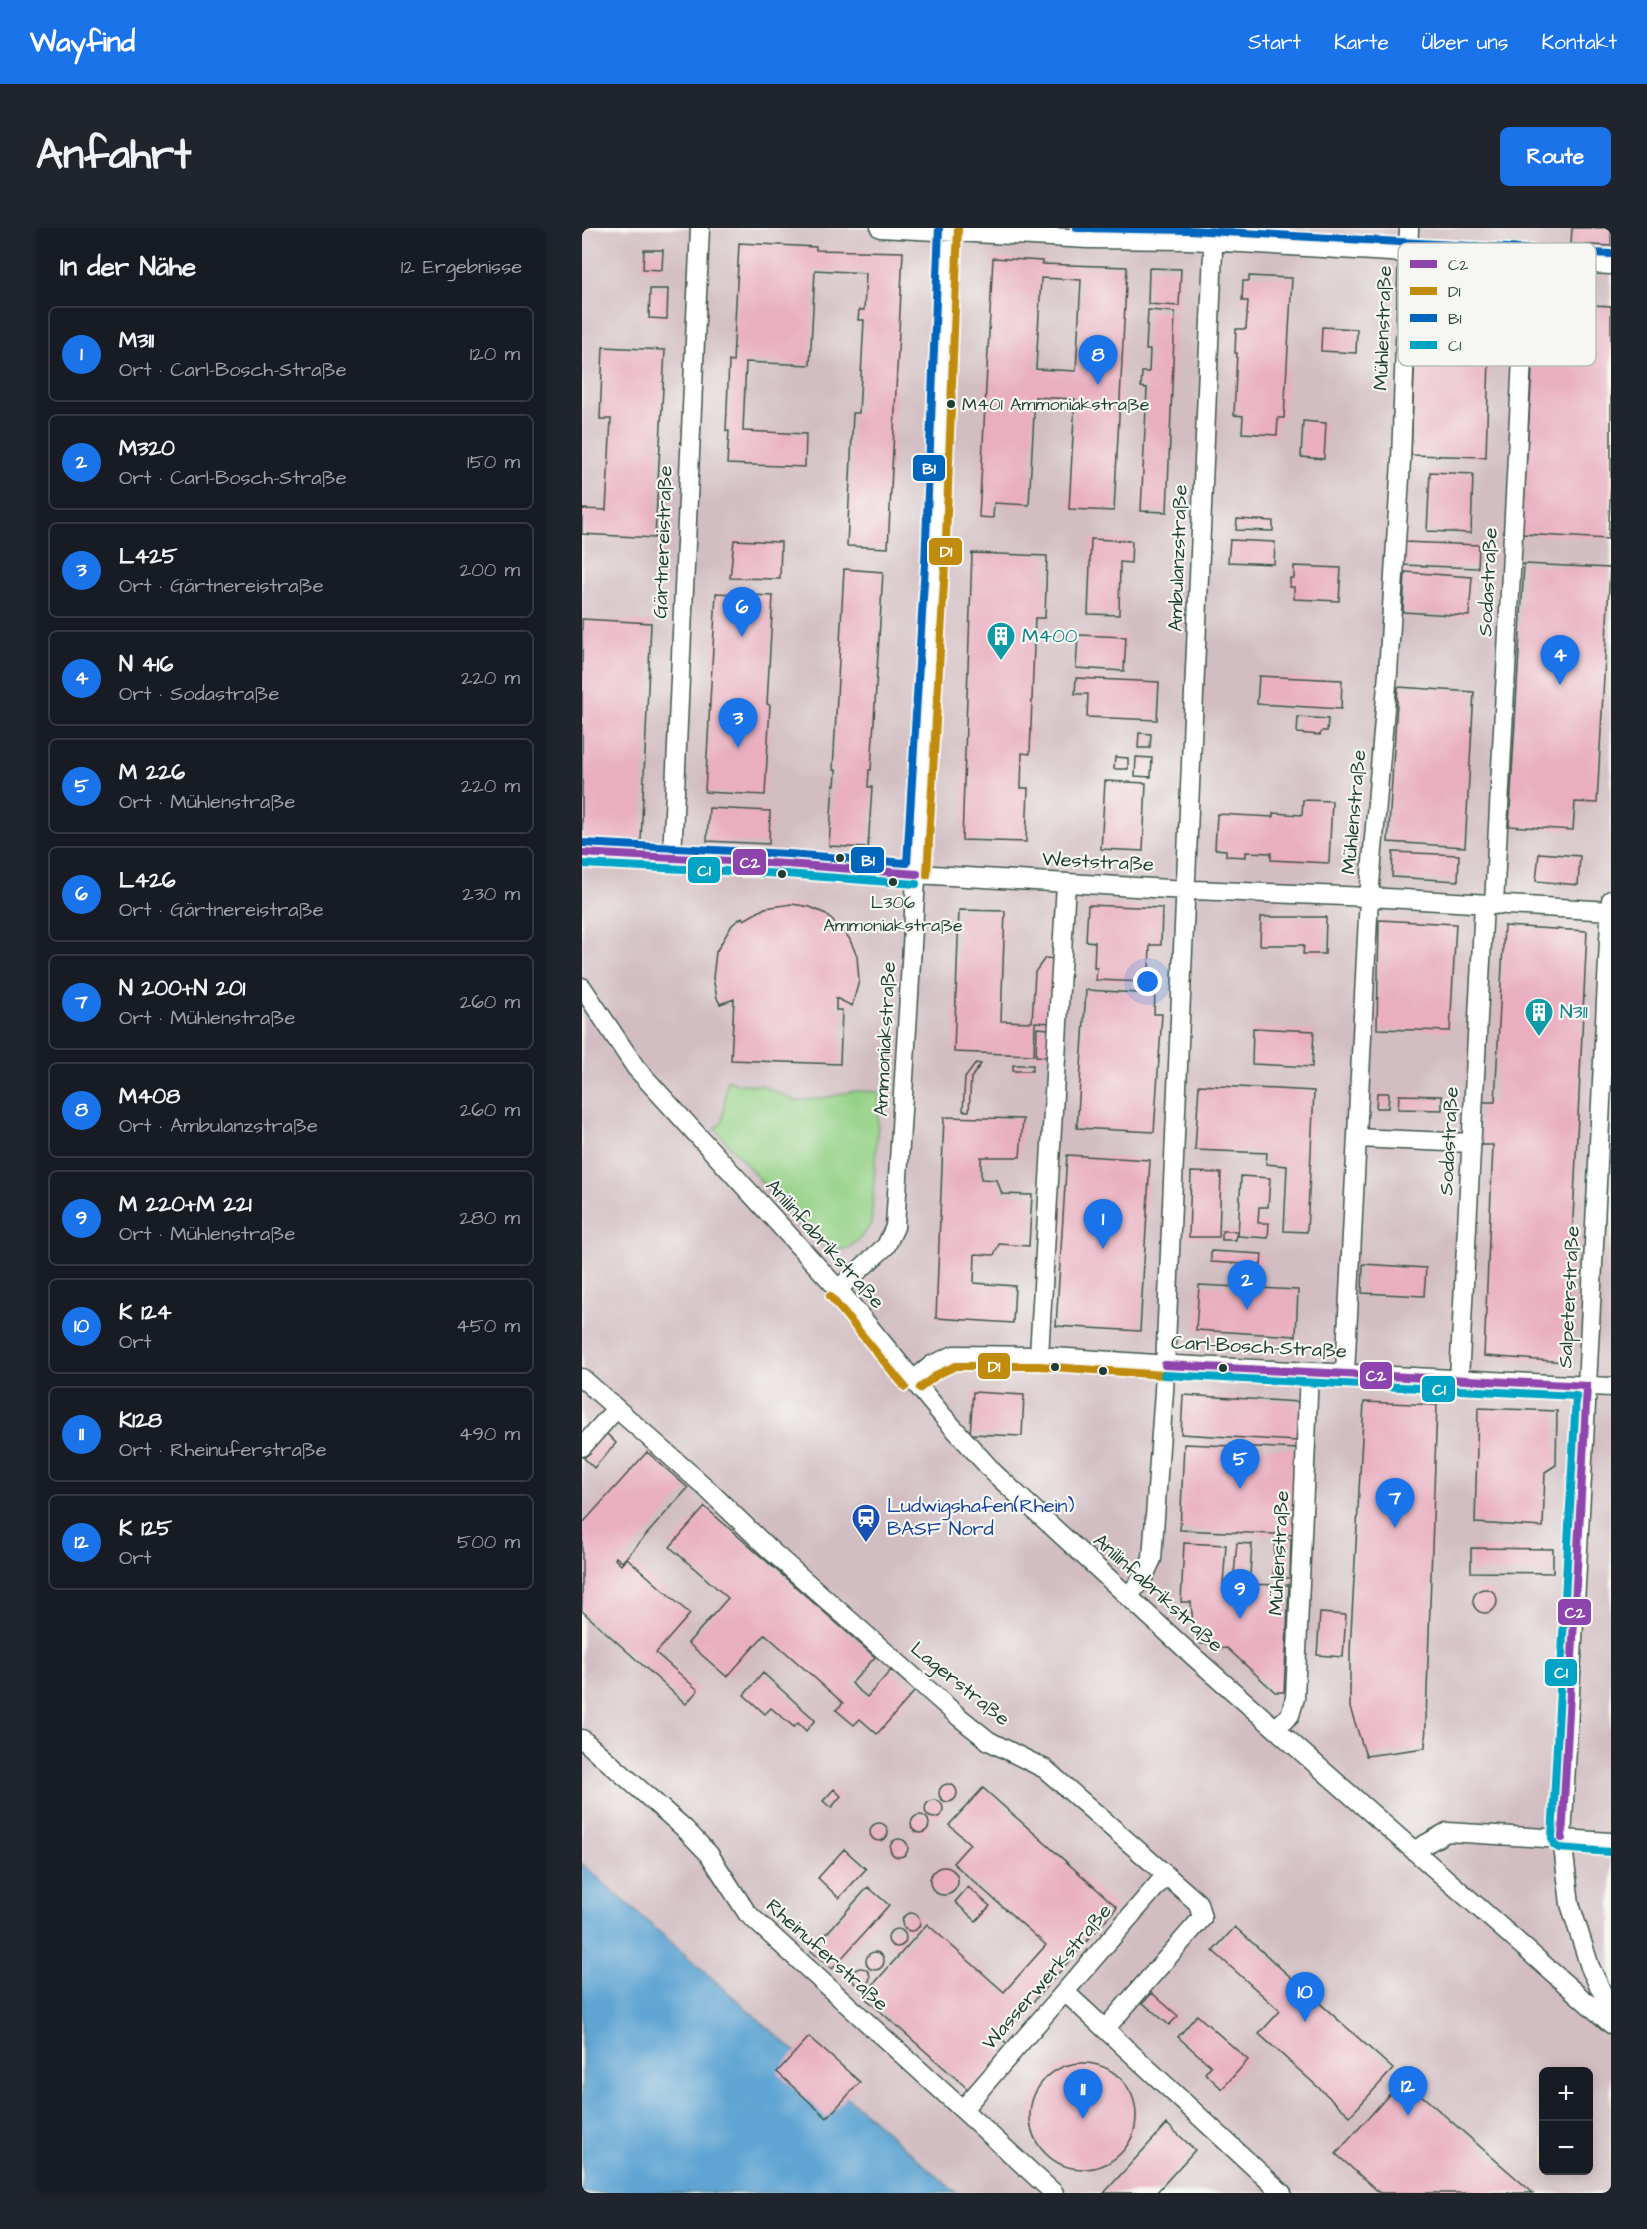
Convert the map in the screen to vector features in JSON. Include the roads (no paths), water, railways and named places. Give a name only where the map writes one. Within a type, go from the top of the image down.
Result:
[{"type":"street","name":"Gärtnereistraße","points":[[672,858],[700,228]]},
{"type":"street","points":[[880,228],[1088,239],[1213,235],[1398,253]]},
{"type":"street","name":"Mühlenstraße","points":[[1408,243],[1409,228]]},
{"type":"street","name":"Ammoniakstraße","points":[[838,1289],[886,1246],[895,1227],[935,553],[948,230]]},
{"type":"street","name":"Ambulanzstraße","points":[[1128,1597],[1144,1576],[1152,1558],[1166,1365],[1213,235]]},
{"type":"street","points":[[1596,264],[1611,265]]},
{"type":"street","name":"Mühlenstraße","points":[[1345,1374],[1369,897],[1388,673],[1404,366]]},
{"type":"street","name":"Sodastraße","points":[[1459,1379],[1521,366]]},
{"type":"street","name":"Weststraße","points":[[582,853],[1187,890],[1369,897],[1611,911]]},
{"type":"street","points":[[1039,1356],[1066,883]]},
{"type":"street","name":"Salpeterstraße","points":[[1611,900],[1562,1838],[1570,1904],[1590,1967],[1611,2012]]},
{"type":"street","name":"Anilinfabrikstraße","points":[[582,987],[636,1068],[838,1289],[994,1473],[1128,1597],[1611,2024]]},
{"type":"street","points":[[1357,1138],[1472,1143]]},
{"type":"street","name":"Carl-Bosch-Straße","points":[[913,1380],[932,1365],[954,1355],[1039,1356],[1166,1365],[1611,1387]]},
{"type":"street","name":"Mühlenstraße","points":[[1276,1728],[1290,1715],[1295,1698],[1309,1372]]},
{"type":"street","name":"Lagerstraße","points":[[582,1378],[703,1485],[768,1548],[959,1717],[989,1741],[1045,1769],[1198,1903],[1202,1918],[1105,2029]]},
{"type":"street","points":[[582,1447],[616,1408]]},
{"type":"street","name":"Rheinuferstraße","points":[[582,1739],[684,1828],[709,1854],[747,1913],[1054,2193]]},
{"type":"street","points":[[1415,1850],[1447,1832],[1611,1842]]},
{"type":"street","name":"Wasserwerkstraße","points":[[963,2109],[1166,1875]]},
{"type":"street","points":[[1065,1992],[1282,2193]]},
{"type":"water","points":[[582,1864],[956,2193],[582,2193]]},
{"type":"place","name":"M408","points":[[1098,385]]},
{"type":"place","name":"M401 Ammoniakstraße","points":[[951,404]]},
{"type":"place","name":"L426","points":[[742,637]]},
{"type":"place","name":"M400","points":[[1001,662]]},
{"type":"place","name":"N 416","points":[[1560,685]]},
{"type":"place","name":"L425","points":[[738,748]]},
{"type":"place","name":"L306 Ammoniakstraße","points":[[893,882]]},
{"type":"place","name":"N311","points":[[1539,1038]]},
{"type":"place","name":"M311","points":[[1103,1249]]},
{"type":"place","name":"M320","points":[[1247,1310]]},
{"type":"place","name":"M 226","points":[[1240,1489]]},
{"type":"place","name":"N 200+N 201","points":[[1395,1528]]},
{"type":"place","name":"Ludwigshafen(Rhein) BASF Nord","points":[[866,1544]]},
{"type":"place","name":"M 220+M 221","points":[[1240,1619]]},
{"type":"place","name":"K 124","points":[[1305,2022]]},
{"type":"place","name":"K 125","points":[[1408,2116]]},
{"type":"place","name":"K128","points":[[1083,2119]]}]
